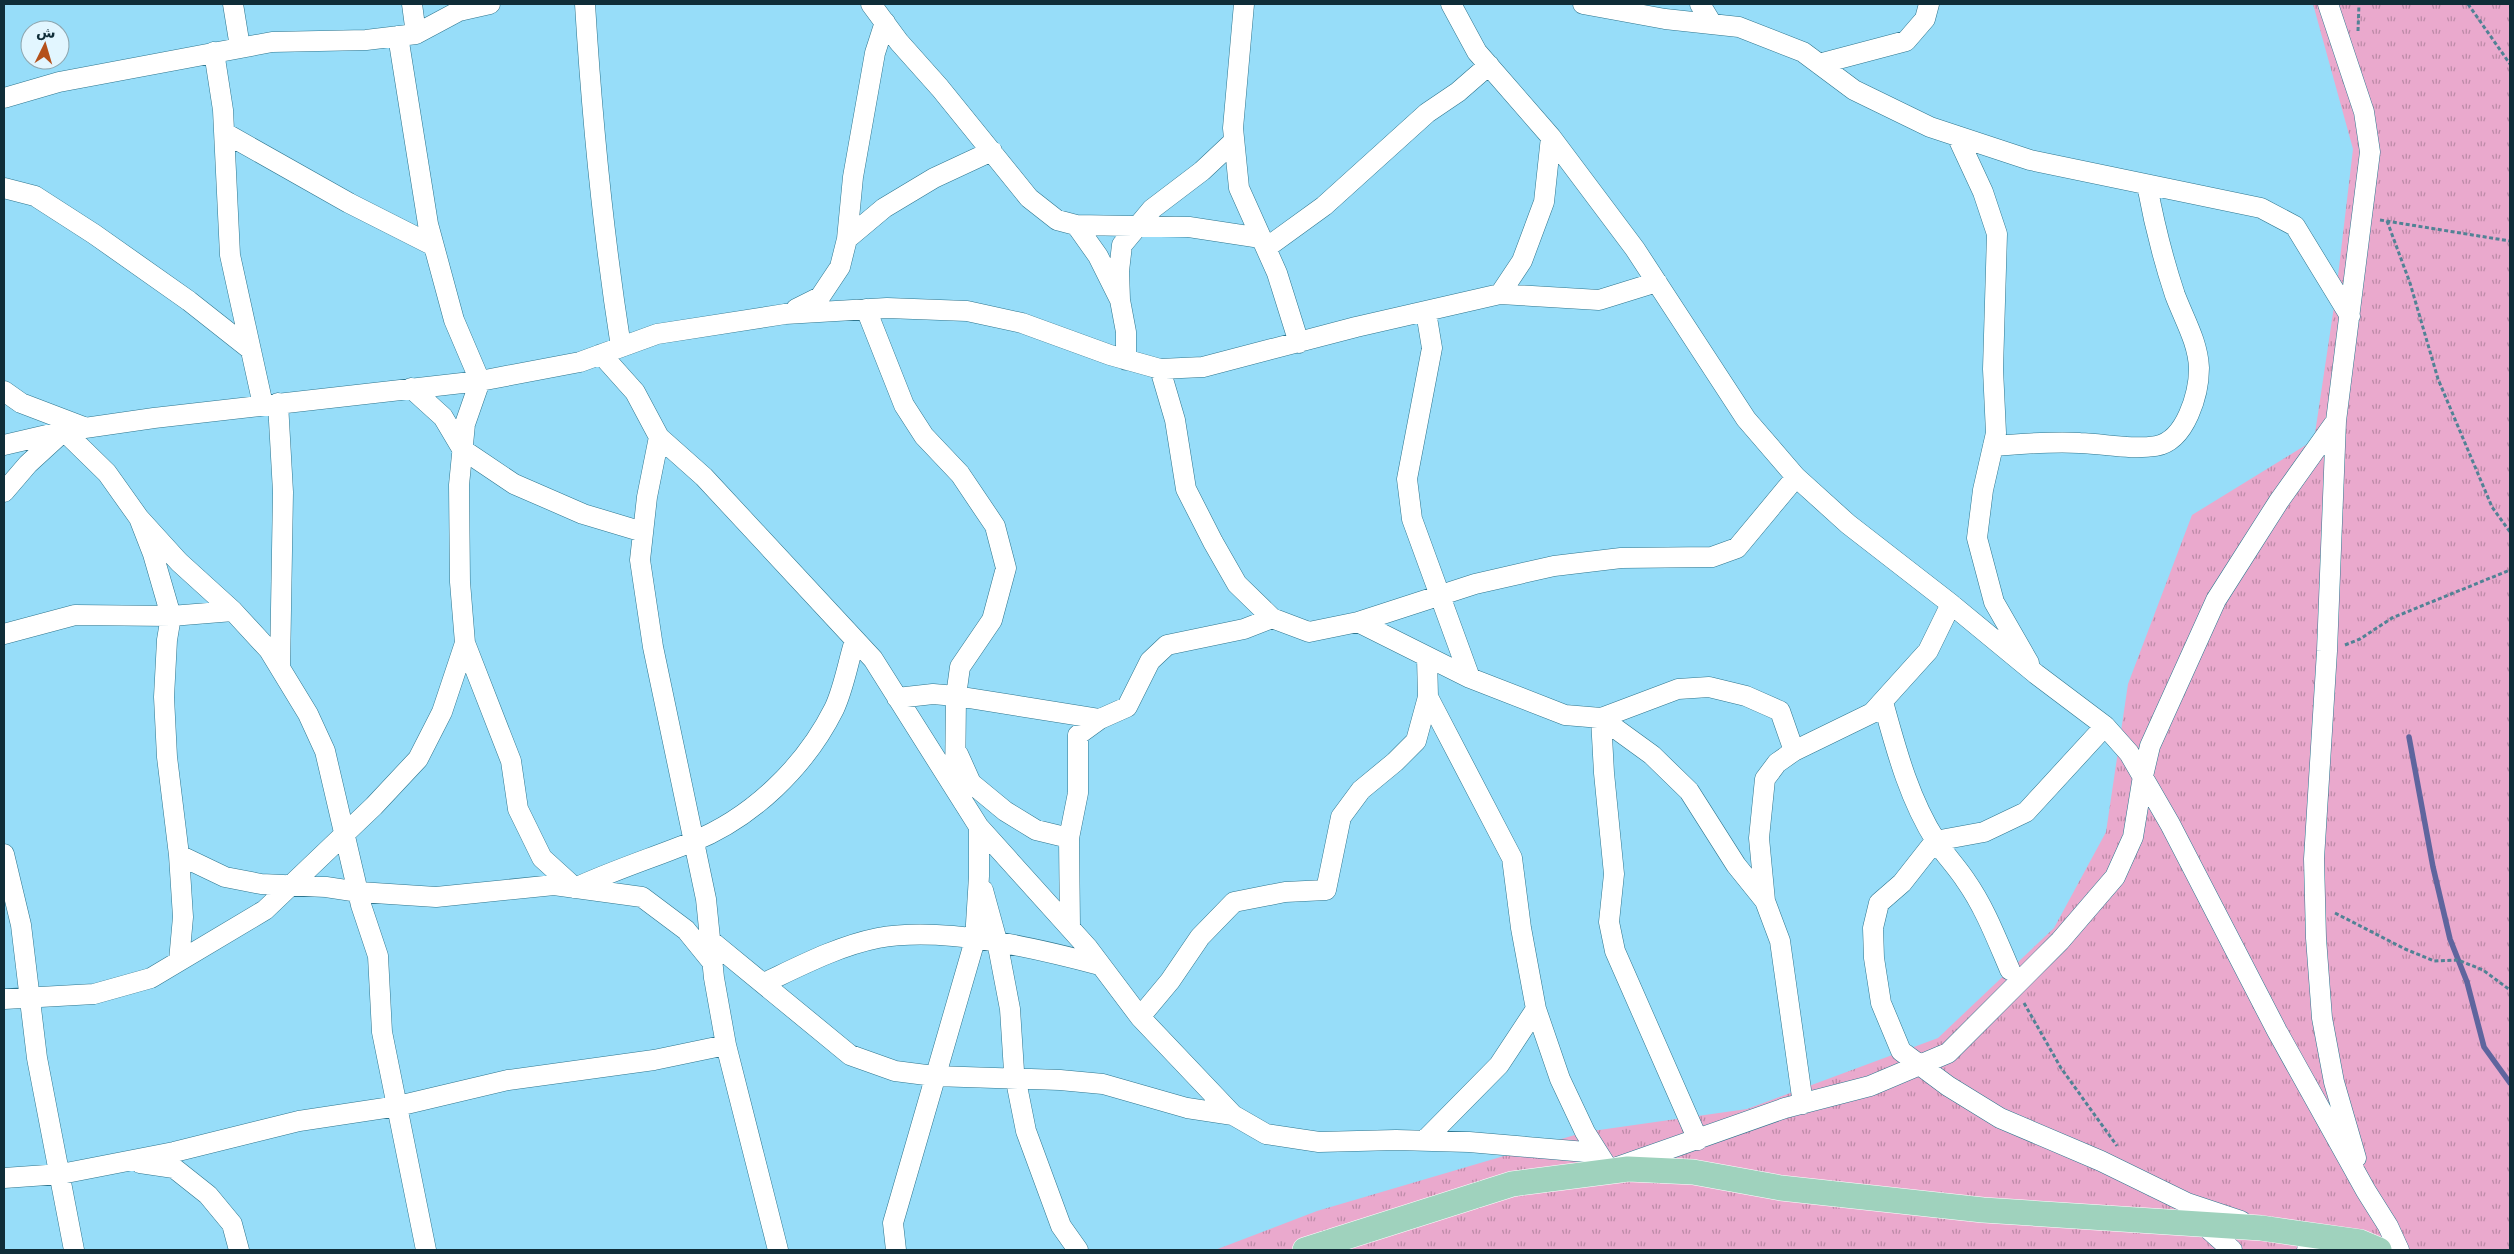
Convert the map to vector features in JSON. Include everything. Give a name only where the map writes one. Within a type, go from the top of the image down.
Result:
[{"type":"main road","points":[[1305,1250],[1512,1184],[1604,1161],[1692,1172],[1781,1188],[1984,1210],[2261,1228],[2315,1243],[2368,1247]]},
{"type":"street","points":[[233,4],[240,47]]},
{"type":"street","points":[[412,4],[407,35],[428,224],[454,320],[480,381],[465,424],[458,486],[460,582],[465,644],[510,761],[518,809],[542,858],[575,888]]},
{"type":"street","points":[[4,98],[59,82],[240,47],[272,42],[366,40],[407,35],[459,11],[490,4]]},
{"type":"street","points":[[585,4],[592,124],[607,257],[621,347]]},
{"type":"street","points":[[872,4],[899,42],[940,88],[1029,198],[1057,220],[1076,225],[1189,228],[1264,243],[1324,206],[1426,112],[1458,92],[1489,65]]},
{"type":"street","points":[[1244,4],[1233,128],[1239,188],[1277,273],[1298,343]]},
{"type":"street","points":[[1451,4],[1477,52],[1551,137],[1657,282],[1746,419],[1796,477],[1848,524],[1951,604],[2036,674],[2105,726],[2129,753],[2170,824],[2277,1031],[2366,1191],[2388,1226],[2399,1250]]},
{"type":"street","points":[[1584,4],[1665,19],[1739,27],[1803,52],[1854,90],[1930,127],[2030,160],[2261,208],[2295,226],[2350,316]]},
{"type":"street","points":[[1700,4],[1712,24]]},
{"type":"street","points":[[1819,64],[1906,41],[1924,19],[1930,4]]},
{"type":"street","points":[[2328,4],[2364,112],[2370,152],[2336,421],[2327,652],[2314,859],[2315,901],[2322,1018],[2334,1082],[2366,1191]]},
{"type":"street","points":[[785,314],[820,298],[840,267],[847,239],[853,177],[875,53],[884,22]]},
{"type":"street","points":[[214,52],[225,133],[230,255],[251,350],[271,404],[283,492],[280,668]]},
{"type":"street","points":[[225,133],[349,203],[434,246]]},
{"type":"street","points":[[1957,136],[1983,192],[1997,234],[1993,369],[1996,433],[1983,490],[1977,538],[1994,602],[2036,674]]},
{"type":"street","points":[[1500,294],[1522,261],[1544,202],[1551,137]]},
{"type":"street","points":[[1126,360],[1126,332],[1120,300],[1119,271],[1122,245],[1152,209],[1202,171],[1234,141]]},
{"type":"street","points":[[847,239],[884,208],[934,178],[992,151]]},
{"type":"street","points":[[1993,446],[2080,443],[2128,448],[2159,446],[2180,432],[2192,409],[2199,368],[2193,336],[2176,297],[2158,239],[2147,185]]},
{"type":"street","points":[[4,188],[35,196],[94,234],[189,301],[251,350]]},
{"type":"street","points":[[1076,225],[1098,256],[1120,300]]},
{"type":"street","points":[[4,445],[86,427],[480,381],[580,362],[657,334],[785,314],[866,309],[967,311],[1022,324],[1126,360],[1160,369],[1203,367],[1500,294],[1599,300],[1657,282]]},
{"type":"street","points":[[866,309],[904,404],[924,436],[960,474],[995,526],[1006,568],[992,620],[960,667],[956,696],[955,790]]},
{"type":"street","points":[[1426,312],[1432,348],[1407,478],[1412,520],[1470,678]]},
{"type":"street","points":[[602,354],[635,392],[659,437],[704,477],[873,659],[978,827],[1070,928],[1140,1017],[1234,1115],[1266,1134],[1319,1142],[1425,1140],[1536,1146],[1604,1161],[1698,1140],[1803,1104],[1870,1086],[1948,1053],[2013,978],[2060,941],[2115,877],[2134,837],[2142,776],[2150,746],[2216,600],[2279,501],[2336,421]]},
{"type":"street","points":[[1160,369],[1175,420],[1186,488],[1237,584],[1272,618],[1309,632],[1358,622],[1440,597],[1474,584],[1554,566],[1621,558],[1712,556],[1737,548],[1796,477]]},
{"type":"street","points":[[411,388],[443,417],[462,449],[514,484],[583,514],[643,532]]},
{"type":"street","points":[[4,391],[20,404],[86,427]]},
{"type":"street","points":[[4,492],[28,464],[64,431]]},
{"type":"street","points":[[64,431],[107,473],[139,518],[179,562],[233,611],[269,650],[308,714],[325,751],[346,833],[358,892],[378,956],[382,1032],[426,1250]]},
{"type":"street","points":[[659,437],[646,497],[640,560],[653,648],[706,899],[712,962],[726,1045],[778,1250]]},
{"type":"street","points":[[139,518],[153,554],[171,616],[167,640],[164,697],[167,757],[180,855],[183,917],[179,961]]},
{"type":"street","points":[[1803,1104],[1780,941],[1765,901],[1759,838],[1765,779],[1777,763],[1794,751],[1872,713],[1928,651],[1951,604]]},
{"type":"street","points":[[4,634],[75,615],[171,616],[233,611]]},
{"type":"street","points":[[1070,928],[1069,838],[1078,793],[1078,735],[1100,719],[1127,707],[1150,661],[1167,645],[1244,629],[1272,618]]},
{"type":"street","points":[[1358,622],[1470,678],[1565,714],[1601,718],[1678,689],[1709,687],[1746,696],[1780,711],[1794,751]]},
{"type":"street","points":[[575,888],[622,866],[693,842],[734,820],[764,799],[808,752],[835,708],[855,640]]},
{"type":"street","points":[[4,999],[94,994],[151,978],[264,910],[346,833],[418,759],[442,712],[465,644]]},
{"type":"street","points":[[1140,1017],[1170,981],[1200,937],[1234,902],[1285,892],[1326,890],[1341,817],[1361,790],[1395,762],[1416,741],[1428,698],[1427,656]]},
{"type":"street","points":[[897,698],[933,694],[956,696],[1100,719]]},
{"type":"street","points":[[1428,698],[1512,858],[1521,928],[1536,1009],[1560,1079],[1585,1132],[1604,1161]]},
{"type":"street","points":[[1883,702],[1899,761],[1935,841],[1966,881],[1989,921],[2013,978]]},
{"type":"street","points":[[1601,718],[1652,755],[1688,791],[1736,865],[1765,901]]},
{"type":"street","points":[[1601,718],[1604,773],[1614,874],[1609,922],[1613,941],[1667,1074],[1698,1140]]},
{"type":"street","points":[[2105,726],[2026,812],[1984,832],[1935,841],[1902,883],[1879,903],[1873,928],[1874,958],[1881,1003],[1902,1052],[2000,1118],[2101,1161],[2187,1203],[2261,1228]]},
{"type":"street","points":[[955,745],[971,783],[1005,812],[1036,830],[1069,838]]},
{"type":"street","points":[[896,1250],[893,1223],[934,1076],[975,940],[979,876],[978,827]]},
{"type":"street","points":[[4,854],[22,925],[37,1058],[61,1174],[74,1250]]},
{"type":"street","points":[[180,855],[225,877],[290,887],[326,887],[358,892],[436,897],[554,885],[642,897],[686,930],[712,962]]},
{"type":"street","points":[[979,876],[997,941],[1010,1010],[1016,1080],[1026,1131],[1061,1226],[1078,1250]]},
{"type":"street","points":[[764,983],[817,958],[878,938],[924,934],[997,941],[1100,965]]},
{"type":"street","points":[[710,940],[850,1055],[895,1071],[934,1076],[1103,1084],[1187,1108],[1234,1115]]},
{"type":"street","points":[[1425,1140],[1499,1065],[1536,1009]]},
{"type":"street","points":[[4,1178],[61,1174],[124,1160],[174,1152],[299,1121],[398,1106],[508,1080],[654,1060],[726,1045]]},
{"type":"street","points":[[124,1160],[174,1168],[208,1195],[232,1224],[239,1250]]},
{"type":"street","points":[[2204,1224],[2232,1250]]},
{"type":"path","points":[[2468,4],[2510,64]]},
{"type":"path","points":[[2363,217],[2510,241]]},
{"type":"path","points":[[2387,221],[2410,283],[2438,379],[2492,507],[2510,532]]},
{"type":"path","points":[[2327,652],[2360,639],[2392,618],[2510,570]]},
{"type":"path","points":[[2315,901],[2362,928],[2412,952],[2434,961],[2458,960],[2483,970],[2510,990]]},
{"type":"path","points":[[2013,978],[2061,1068],[2119,1148]]},
{"type":"green space","points":[[2313,4],[2510,4],[2510,1250],[1215,1250],[1317,1211],[1585,1132],[1747,1109],[1938,1038],[2054,928],[2106,832],[2128,684],[2192,515],[2314,440],[2336,293],[2353,149]]},
{"type":"waterway","points":[[2409,737],[2433,867],[2450,939],[2467,982],[2484,1047],[2510,1083]]}]
